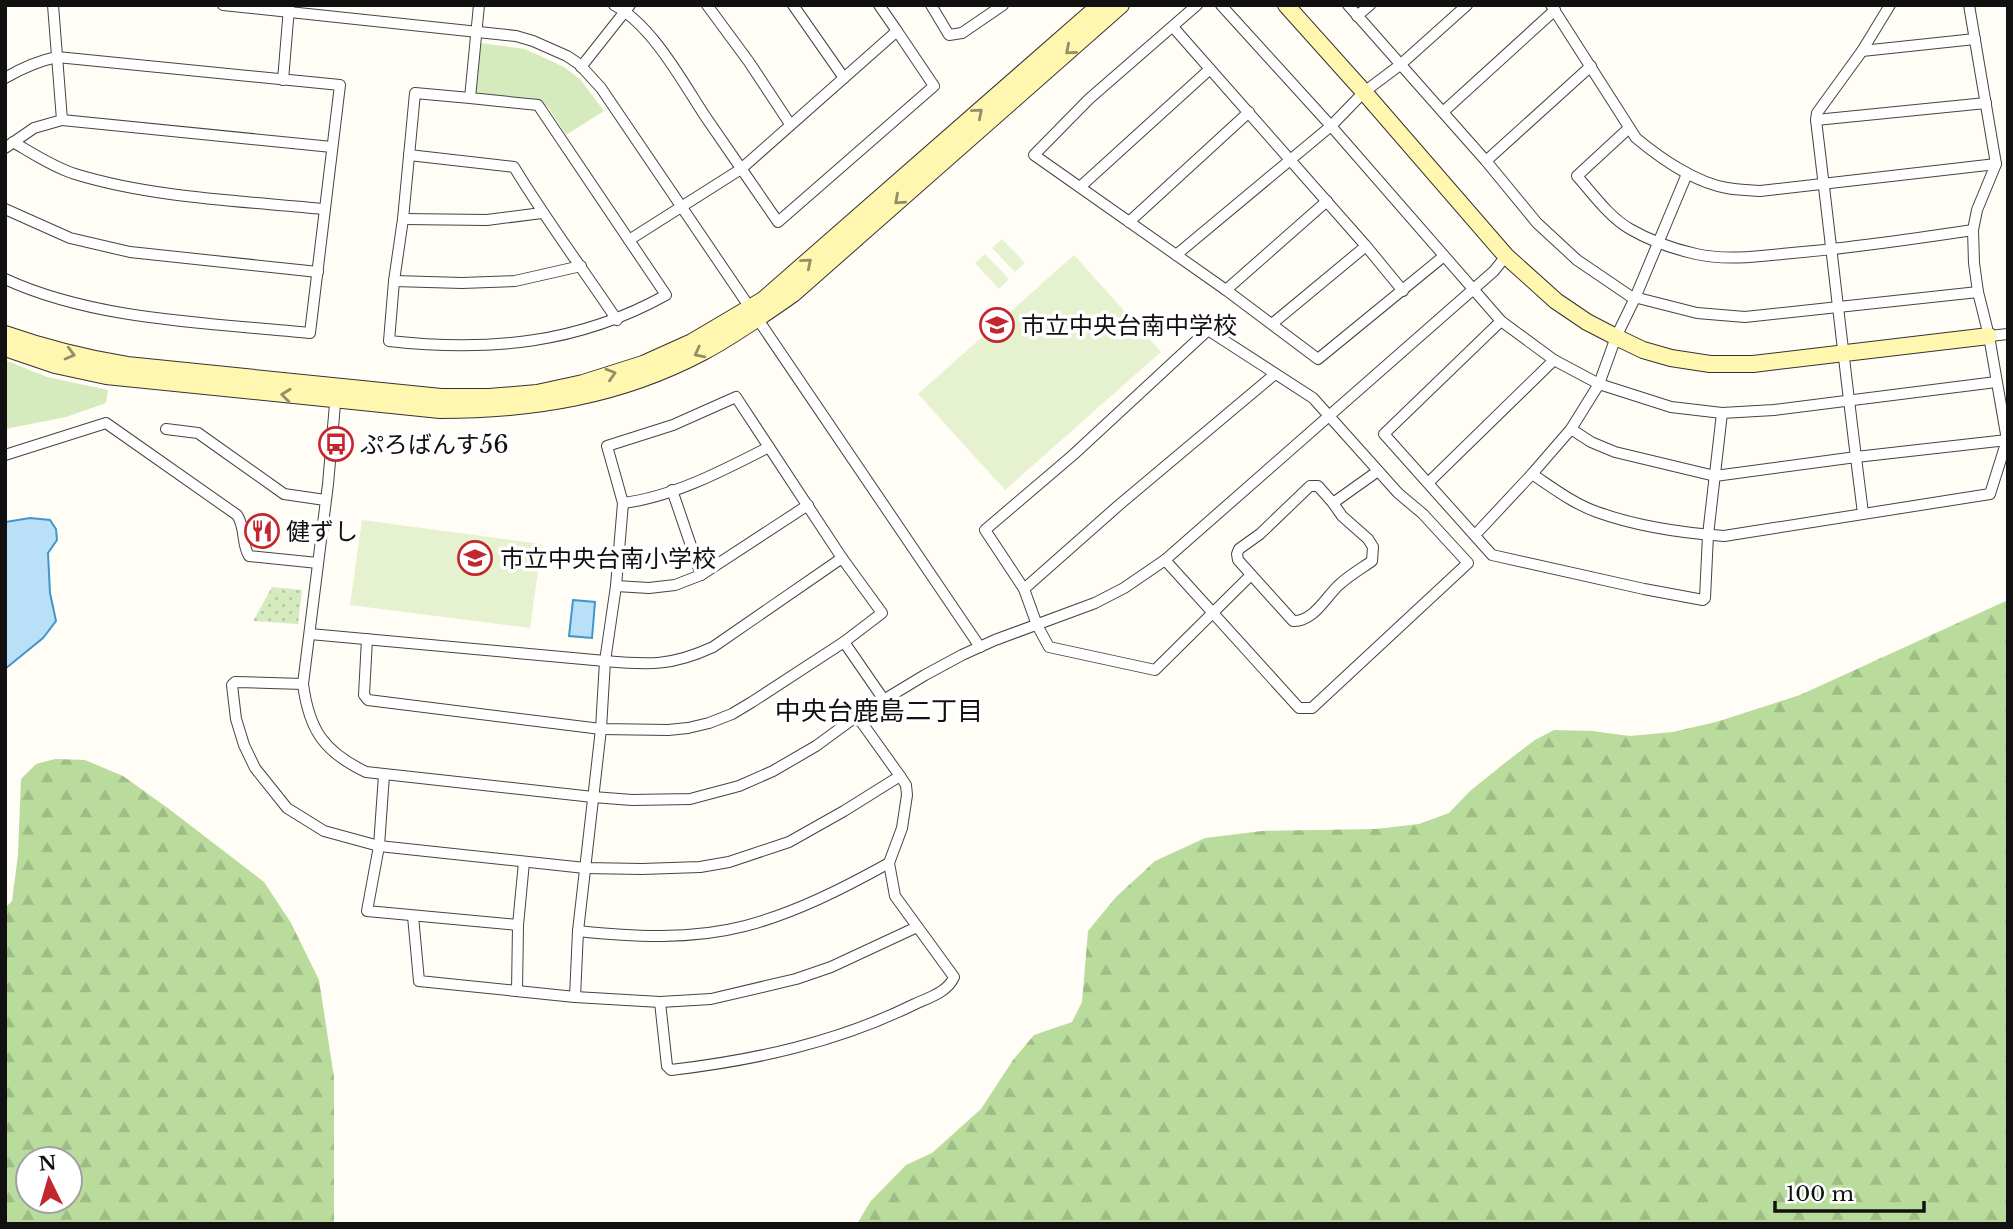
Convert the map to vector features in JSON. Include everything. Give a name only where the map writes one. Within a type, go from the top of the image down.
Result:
[{"type":"street","points":[[53,5],[62,120]]},
{"type":"street","points":[[223,5],[289,9],[516,36],[533,41],[581,67],[601,88],[980,647]]},
{"type":"street","points":[[470,98],[479,5]]},
{"type":"street","points":[[614,5],[628,8],[656,43],[778,222],[934,86],[879,5]]},
{"type":"street","points":[[707,5],[790,124]]},
{"type":"street","points":[[793,5],[844,78]]},
{"type":"street","points":[[931,5],[949,35],[962,33],[1003,5]]},
{"type":"street","points":[[5,334],[90,359],[440,410],[489,410],[539,405],[617,387],[702,352],[754,314],[840,234],[1100,5]]},
{"type":"street","points":[[754,314],[793,293],[828,264],[1121,5]]},
{"type":"street","points":[[1197,5],[1089,99],[1034,155],[1176,254],[1318,359],[1444,256]]},
{"type":"street","points":[[1221,5],[1502,321],[1553,360],[1599,384],[1671,407],[1722,414],[1996,382]]},
{"type":"street","points":[[1286,5],[1506,256],[1556,301],[1616,337],[1671,358],[1710,364],[1753,364],[2008,334]]},
{"type":"street","points":[[1348,5],[1537,223],[1577,260],[1630,296],[1697,313],[1745,317],[1979,292]]},
{"type":"street","points":[[1357,16],[1370,5]]},
{"type":"street","points":[[1176,254],[1331,126],[1364,92],[1400,65],[1467,5]]},
{"type":"street","points":[[1863,513],[1816,120],[1817,113],[1862,51],[1890,5]]},
{"type":"street","points":[[1532,474],[1569,499],[1596,512],[1694,534],[1724,536],[1990,494],[2007,440],[1974,263],[1973,230],[1996,164],[1969,5]]},
{"type":"street","points":[[581,67],[628,8]]},
{"type":"street","points":[[1443,112],[1553,8],[1636,138],[1655,154],[1687,174],[1724,188],[1760,191],[1996,164]]},
{"type":"street","points":[[283,80],[289,9]]},
{"type":"street","points":[[1173,27],[1403,291]]},
{"type":"street","points":[[629,240],[741,169],[897,31]]},
{"type":"street","points":[[1862,51],[1975,39]]},
{"type":"street","points":[[5,78],[22,67],[57,57],[340,85],[310,333],[142,316],[65,301],[5,279]]},
{"type":"street","points":[[1486,161],[1591,65]]},
{"type":"street","points":[[1080,187],[1210,69]]},
{"type":"street","points":[[415,93],[470,98],[538,105],[666,295],[617,320],[541,340],[488,346],[433,346],[389,341],[415,93]]},
{"type":"street","points":[[1816,120],[1986,103]]},
{"type":"street","points":[[1129,222],[1249,112]]},
{"type":"street","points":[[9,145],[34,128],[62,120],[332,147]]},
{"type":"street","points":[[1629,128],[1577,176],[1601,204],[1629,229],[1696,254],[1727,257],[1832,250],[1973,230]]},
{"type":"street","points":[[9,145],[72,173],[120,186],[170,194],[324,209]]},
{"type":"street","points":[[409,155],[514,167],[542,213],[617,320]]},
{"type":"street","points":[[1475,535],[1571,429],[1599,384],[1616,337],[1687,174]]},
{"type":"street","points":[[1226,290],[1327,201]]},
{"type":"street","points":[[5,209],[70,238],[130,252],[318,272]]},
{"type":"street","points":[[403,219],[487,220],[542,213]]},
{"type":"street","points":[[1272,324],[1366,246]]},
{"type":"street","points":[[335,393],[326,500],[303,684],[305,705],[326,746],[344,762],[366,772],[384,775],[593,797],[690,799],[739,786],[773,771],[925,675],[980,647],[1095,603],[1124,588],[1165,560],[1494,271],[1506,256]]},
{"type":"street","points":[[394,281],[515,281],[581,266]]},
{"type":"street","points":[[1502,321],[1384,434],[1492,555],[1703,600],[1722,414]]},
{"type":"street","points":[[1165,560],[1213,613],[1299,708],[1312,708],[1468,563],[1423,514],[1398,493],[1313,398],[1208,330],[1073,455],[985,530],[1024,589],[1037,625],[1049,647],[1155,670],[1213,613],[1251,575]]},
{"type":"street","points":[[5,348],[55,365],[106,376],[335,393]]},
{"type":"street","points":[[1429,482],[1553,360]]},
{"type":"street","points":[[1024,589],[1275,374]]},
{"type":"street","points":[[367,639],[364,695],[368,700],[601,729],[668,730],[709,723],[732,714],[844,642],[882,613],[842,558],[736,397],[673,425],[607,446],[623,503],[616,586],[605,662],[601,729],[578,931],[575,997]]},
{"type":"street","points":[[5,455],[106,423],[237,515],[242,522],[244,549],[249,556],[318,563]]},
{"type":"street","points":[[166,429],[198,433],[284,494],[326,500]]},
{"type":"street","points":[[1571,429],[1591,442],[1615,452],[1714,476],[2007,440]]},
{"type":"street","points":[[623,503],[645,500],[672,490],[769,447]]},
{"type":"street","points":[[1333,503],[1378,471]]},
{"type":"street","points":[[1310,486],[1318,486],[1342,516],[1368,539],[1373,547],[1372,561],[1340,584],[1310,617],[1300,622],[1293,621],[1251,575],[1238,561],[1239,548],[1260,534],[1310,486]]},
{"type":"street","points":[[672,490],[701,575]]},
{"type":"street","points":[[616,586],[649,588],[675,585],[701,575],[808,505]]},
{"type":"street","points":[[310,634],[605,662],[648,665],[667,663],[691,657],[713,647],[842,558]]},
{"type":"street","points":[[844,642],[884,700]]},
{"type":"street","points":[[303,684],[235,682],[232,685],[236,719],[244,746],[255,768],[287,808],[324,831],[379,846],[585,868],[700,867],[746,857],[789,842],[900,776]]},
{"type":"street","points":[[660,1002],[667,1066],[671,1070],[766,1055],[839,1036],[894,1014],[941,991],[952,982],[954,977],[895,896],[889,863],[902,828],[906,785],[858,716]]},
{"type":"street","points":[[384,775],[379,846],[367,911],[518,925]]},
{"type":"street","points":[[517,991],[518,925],[524,862]]},
{"type":"street","points":[[578,931],[631,937],[681,935],[745,926],[847,887],[889,863]]},
{"type":"street","points":[[413,916],[419,981],[575,997],[660,1002],[710,999],[796,979],[831,967],[917,927]]},
{"type":"green space","points":[[481,43],[525,49],[564,67],[580,79],[604,111],[566,135],[548,107],[539,100],[477,94],[473,89],[478,45]]},
{"type":"green space","points":[[1002,239],[1025,263],[1015,272],[992,248]]},
{"type":"green space","points":[[985,254],[1009,279],[999,289],[975,263]]},
{"type":"green space","points":[[1074,255],[1161,352],[1005,490],[918,394]]},
{"type":"green space","points":[[5,360],[47,377],[108,390],[106,403],[66,417],[5,429]]},
{"type":"green space","points":[[362,520],[542,544],[530,628],[350,605]]},
{"type":"green space","points":[[272,587],[302,590],[298,624],[253,621]]},
{"type":"green space","points":[[2008,600],[2008,1224],[857,1224],[870,1202],[906,1165],[932,1153],[981,1109],[1013,1060],[1034,1035],[1072,1022],[1082,1002],[1088,931],[1116,897],[1155,861],[1205,838],[1262,831],[1376,829],[1419,824],[1449,813],[1470,791],[1506,762],[1535,740],[1554,730],[1630,736],[1673,732],[1716,722],[1800,695]]},
{"type":"green space","points":[[55,759],[85,760],[123,776],[264,882],[291,923],[319,980],[334,1077],[334,1224],[5,1224],[5,908],[12,901],[18,855],[21,779],[36,764]]},
{"type":"water","points":[[30,518],[50,520],[56,529],[57,540],[48,553],[50,593],[56,621],[43,638],[5,669],[5,522]]},
{"type":"water","points":[[573,600],[595,602],[592,638],[569,636]]},
{"type":"place","name":"市立中央台南中学校","points":[[997,325]]},
{"type":"place","name":"ぷろばんす56","points":[[336,444]]},
{"type":"place","name":"健ずし","points":[[262,531]]},
{"type":"place","name":"市立中央台南小学校","points":[[475,558]]},
{"type":"district","name":"中央台鹿島二丁目","points":[[879,711]]}]
